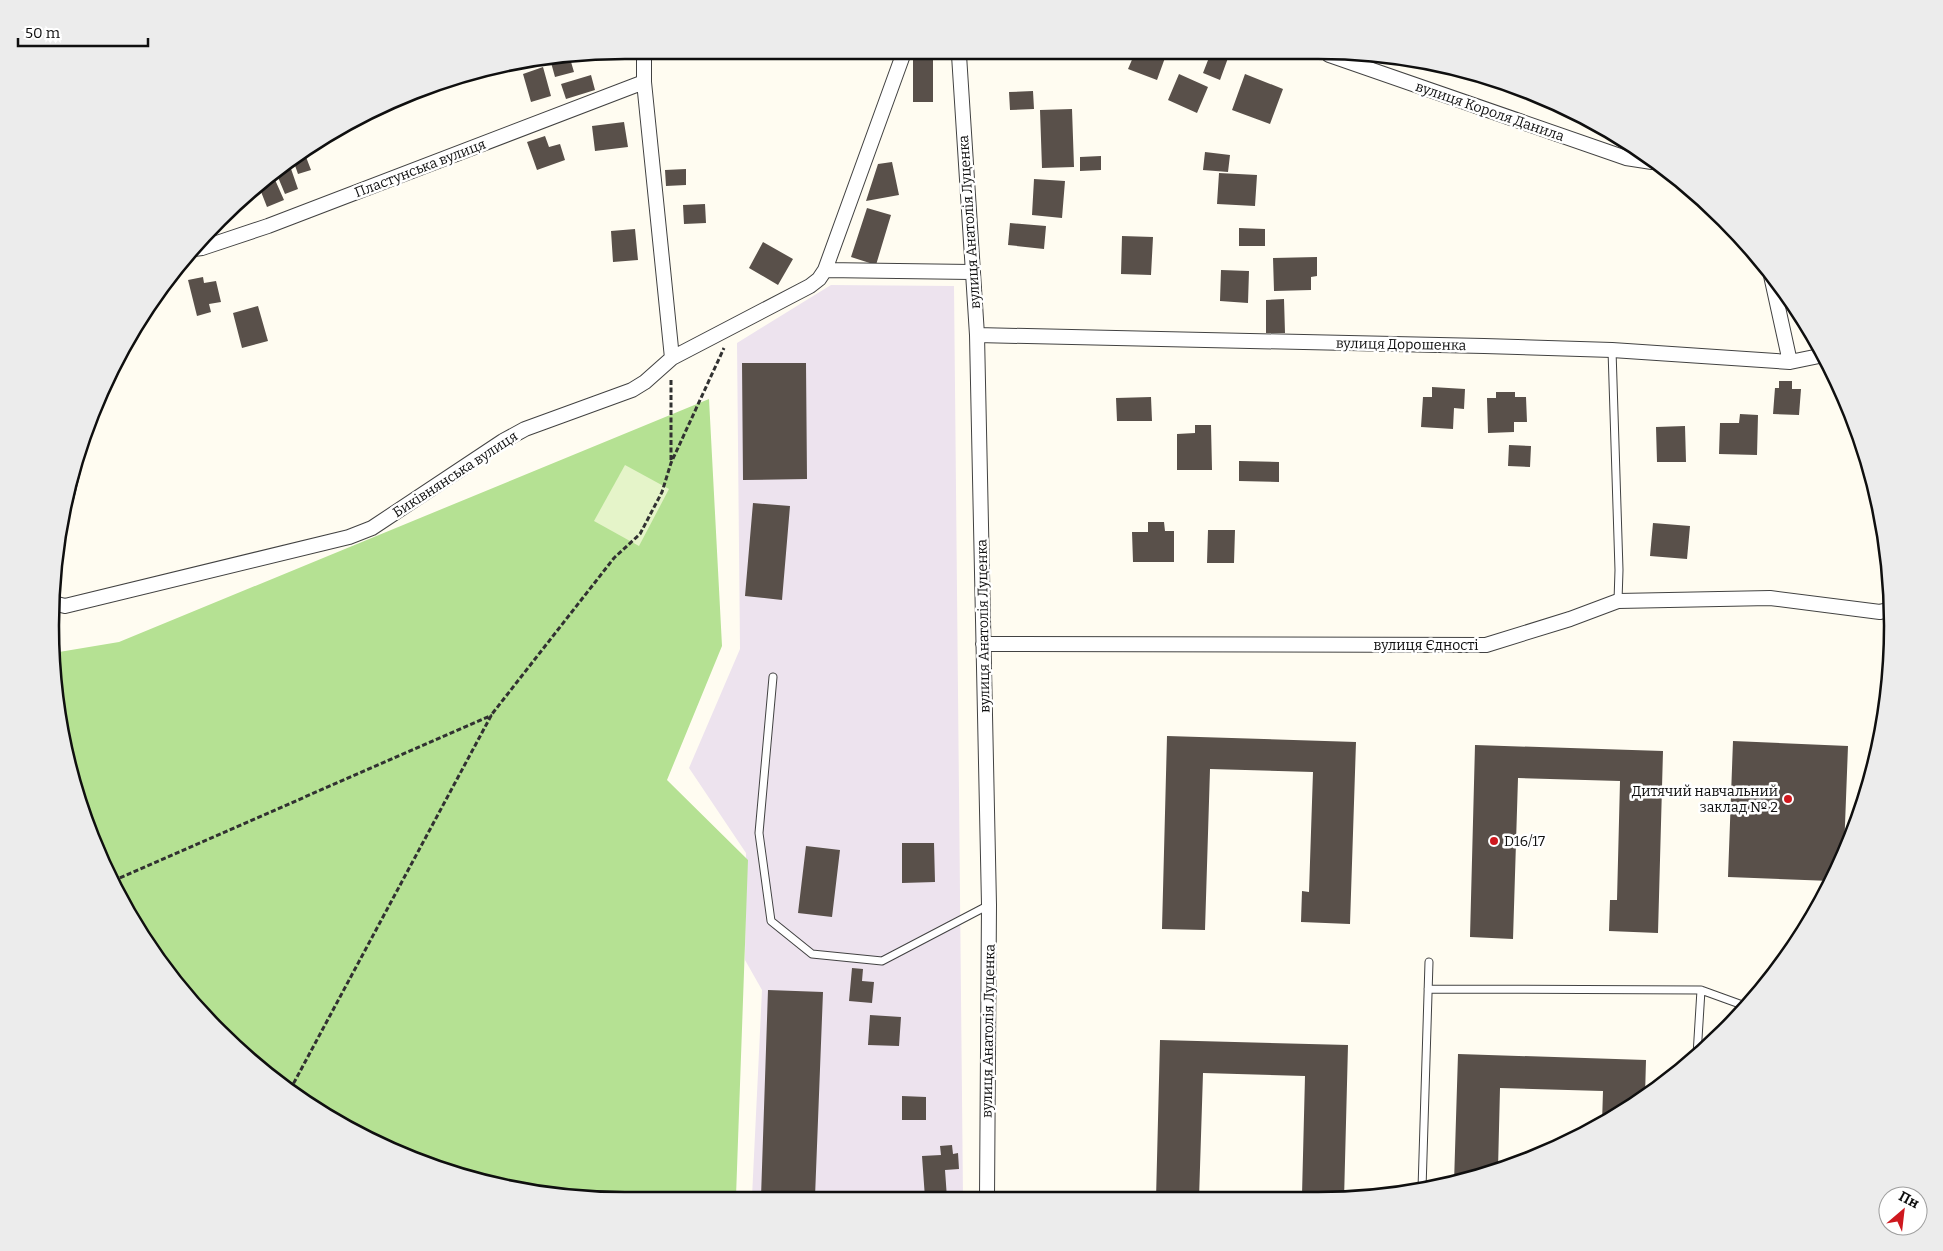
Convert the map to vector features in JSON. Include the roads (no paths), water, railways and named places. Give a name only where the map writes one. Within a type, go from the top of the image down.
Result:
[{"type":"street","points":[[644,59],[644,82],[672,358],[810,286],[819,279],[825,270],[902,59]]},
{"type":"street","name":"вулиця Анатолія Луценка","points":[[959,59],[971,272],[977,336],[989,906],[986,1192]]},
{"type":"street","name":"вулиця Короля Данила","points":[[1343,60],[1626,158],[1641,160]]},
{"type":"street","name":"Пластунська вулиця","points":[[203,248],[268,226],[644,82]]},
{"type":"street","points":[[825,270],[971,272]]},
{"type":"street","points":[[1774,290],[1790,362]]},
{"type":"street","name":"вулиця Дорошенка","points":[[977,336],[1464,345],[1612,350],[1790,362],[1816,357]]},
{"type":"street","name":"Биківнянська вулиця","points":[[60,605],[65,606],[350,537],[372,528],[503,441],[525,429],[632,390],[672,358]]},
{"type":"street","name":"вулиця Єдності","points":[[983,644],[1486,645],[1570,619],[1618,601],[1770,598],[1884,611]]},
{"type":"lane","points":[[1612,350],[1619,570],[1618,601]]},
{"type":"lane","points":[[773,678],[759,833],[771,922],[812,954],[882,961],[989,906]]},
{"type":"lane","points":[[1422,1182],[1428,962]]},
{"type":"lane","points":[[1428,989],[1701,990],[1739,1004]]},
{"type":"lane","points":[[1698,1046],[1701,990]]},
{"type":"place","name":"Дитячий навчальний заклад № 2","points":[[1788,799]]},
{"type":"place","name":"D16/17","points":[[1494,841]]}]
